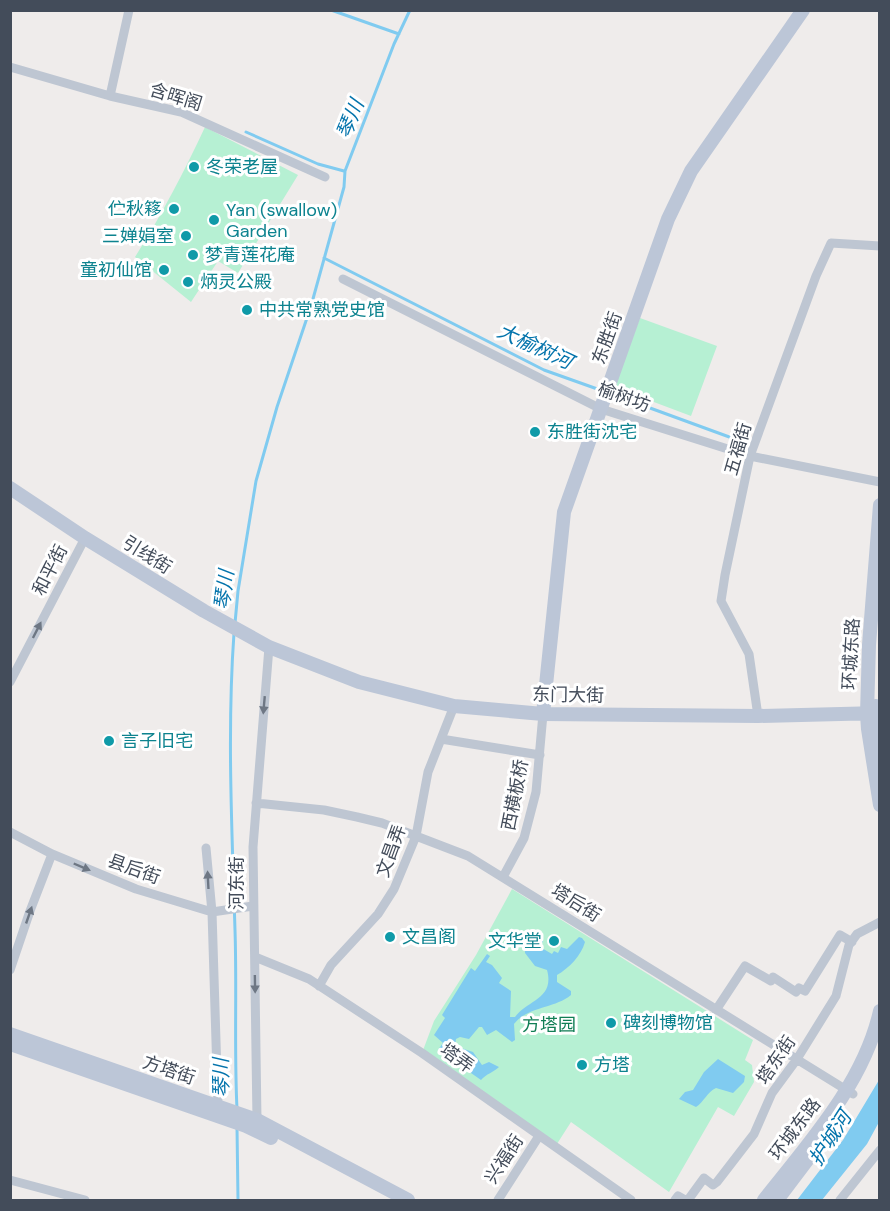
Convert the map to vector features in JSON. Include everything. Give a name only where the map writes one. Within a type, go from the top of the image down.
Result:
[{"type":"street","points":[[110,96],[129,10]]},
{"type":"street","name":"东胜街","points":[[543,714],[564,512],[668,219],[691,171],[803,10]]},
{"type":"street","name":"含晖阁","points":[[10,67],[110,96],[181,112],[325,177]]},
{"type":"street","name":"五福街","points":[[758,716],[749,654],[721,601],[750,456],[816,276],[831,243],[879,246]]},
{"type":"street","name":"榆树坊","points":[[343,279],[602,405],[750,456],[879,482]]},
{"type":"street","name":"引线街","points":[[10,488],[190,604],[269,647]]},
{"type":"street","name":"环城东路","points":[[879,505],[869,645],[874,714],[879,746]]},
{"type":"street","name":"和平街","points":[[10,682],[85,538]]},
{"type":"street","name":"环城东路","points":[[879,610],[874,714],[867,729],[879,805]]},
{"type":"street","name":"东门大街","points":[[269,647],[359,682],[454,706],[543,714],[758,716],[874,714]]},
{"type":"street","name":"河东街","points":[[250,1121],[255,957],[252,906],[253,847],[269,647]]},
{"type":"street","name":"文昌弄","points":[[319,986],[331,964],[378,914],[394,889],[416,836],[428,772],[454,706]]},
{"type":"street","name":"西横板桥","points":[[503,877],[524,838],[536,792],[543,714]]},
{"type":"street","points":[[441,739],[540,755]]},
{"type":"street","name":"塔后街","points":[[256,803],[324,810],[382,824],[468,856],[850,1092]]},
{"type":"street","name":"县后街","points":[[10,832],[52,854],[136,889],[212,912],[252,906]]},
{"type":"street","name":"河东街","points":[[206,848],[225,1112]]},
{"type":"street","points":[[10,970],[52,854]]},
{"type":"street","points":[[716,1010],[745,966],[771,981],[773,977],[796,992],[800,988],[805,991],[840,935],[852,942],[857,934],[879,922]]},
{"type":"street","name":"塔东街","points":[[675,1200],[678,1196],[686,1200],[704,1178],[713,1185],[717,1182],[754,1134],[772,1093],[797,1059],[836,996],[845,959],[852,942]]},
{"type":"street","name":"塔弄","points":[[255,957],[309,979],[422,1053],[631,1200]]},
{"type":"street","name":"环城东路","points":[[777,1200],[841,1115],[875,1034],[879,1011]]},
{"type":"street","name":"方塔街","points":[[10,1034],[250,1121],[408,1200]]},
{"type":"street","name":"环城东路","points":[[764,1200],[850,1092],[879,1038]]},
{"type":"street","name":"方塔街","points":[[10,1044],[225,1112]]},
{"type":"street","name":"方塔街","points":[[250,1121],[392,1200]]},
{"type":"street","name":"兴福街","points":[[498,1200],[539,1136]]},
{"type":"street","points":[[840,1200],[879,1150]]},
{"type":"street","points":[[10,1180],[85,1200]]},
{"type":"green space","name":"Yan (swallow) Garden","points":[[205,127],[298,175],[238,273],[218,261],[191,302],[135,257],[172,194]]},
{"type":"green space","points":[[640,318],[717,346],[691,416],[614,387]]},
{"type":"green space","name":"方塔园","points":[[512,889],[753,1040],[745,1060],[752,1065],[754,1082],[734,1116],[718,1107],[669,1192],[571,1122],[555,1147],[422,1053],[434,1021],[476,955]]},
{"type":"water","points":[[579,937],[585,942],[581,952],[557,975],[557,982],[571,991],[571,995],[520,1018],[514,1024],[515,1040],[512,1042],[496,1030],[487,1035],[482,1027],[479,1027],[469,1039],[460,1037],[456,1039],[455,1046],[473,1052],[482,1065],[489,1062],[499,1067],[497,1069],[481,1080],[438,1050],[443,1043],[434,1035],[445,1018],[442,1015],[471,968],[475,971],[487,954],[490,956],[486,962],[492,965],[502,978],[499,983],[511,991],[510,1017],[515,1017],[544,993],[547,987],[547,970],[535,966],[525,950],[536,938],[543,941],[540,947],[552,954],[554,951],[558,953],[561,947],[567,949]]},
{"type":"water","points":[[718,1059],[745,1076],[744,1082],[733,1093],[716,1088],[696,1107],[679,1099],[685,1092],[693,1090],[704,1072]]},
{"type":"water","points":[[879,1080],[879,1122],[867,1144],[822,1200],[797,1200],[843,1140]]},
{"type":"waterway","points":[[331,10],[399,34]]},
{"type":"waterway","name":"琴川","points":[[235,623],[256,481],[277,407],[311,306],[344,187],[345,171],[394,44],[410,10]]},
{"type":"waterway","points":[[246,132],[318,164],[344,171]]},
{"type":"waterway","name":"大榆树河","points":[[324,258],[544,370],[603,391]]},
{"type":"waterway","name":"大榆树河","points":[[609,393],[743,442]]},
{"type":"waterway","name":"琴川","points":[[234,633],[230,744],[236,952],[237,1109]]},
{"type":"waterway","name":"琴川","points":[[237,1127],[238,1200]]},
{"type":"place","name":"冬荣老屋","points":[[194,167]]},
{"type":"place","name":"伫秋簃","points":[[174,209]]},
{"type":"place","name":"Yan (swallow) Garden","points":[[214,220]]},
{"type":"place","name":"三婵娟室","points":[[186,236]]},
{"type":"place","name":"梦青莲花庵","points":[[193,255]]},
{"type":"place","name":"童初仙馆","points":[[164,270]]},
{"type":"place","name":"炳灵公殿","points":[[188,282]]},
{"type":"place","name":"中共常熟党史馆","points":[[247,310]]},
{"type":"place","name":"东胜街沈宅","points":[[535,432]]},
{"type":"place","name":"言子旧宅","points":[[109,741]]},
{"type":"place","name":"文昌阁","points":[[390,937]]},
{"type":"place","name":"文华堂","points":[[554,941]]},
{"type":"place","name":"碑刻博物馆","points":[[611,1023]]},
{"type":"place","name":"方塔","points":[[582,1065]]},
{"type":"water label","name":"护城河","points":[[830,1138]]}]
